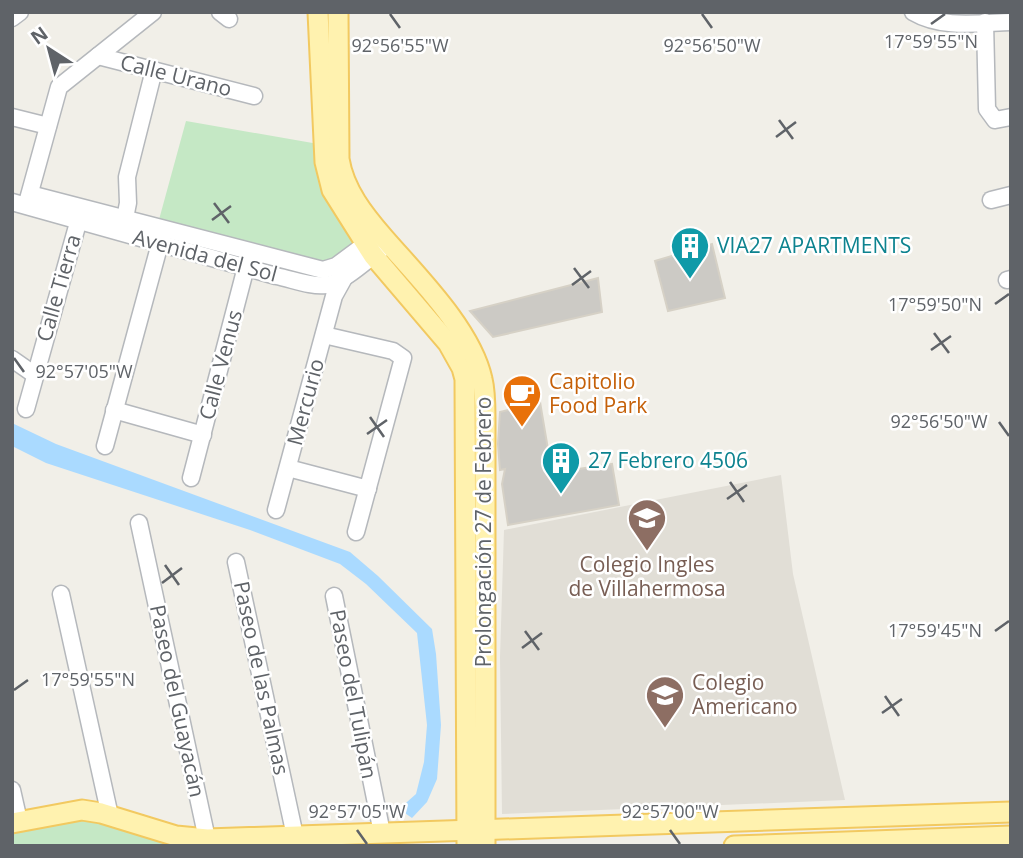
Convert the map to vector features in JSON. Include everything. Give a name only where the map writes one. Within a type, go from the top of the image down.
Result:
[{"type":"main road","name":"Prolongación 27 de Febrero","points":[[318,12],[326,172],[336,198],[377,244],[448,344],[462,368],[465,379],[476,838]]},
{"type":"main road","name":"Prolongación 27 de Febrero","points":[[338,12],[341,169],[377,244]]},
{"type":"main road","points":[[15,822],[77,811],[110,816],[184,838],[382,833],[476,838],[1011,812]]},
{"type":"main road","points":[[149,828],[159,836],[165,846]]},
{"type":"main road","points":[[734,846],[1011,836]]},
{"type":"street","points":[[12,18],[20,12]]},
{"type":"street","name":"Calle Urano","points":[[23,201],[59,87],[153,12]]},
{"type":"street","points":[[913,12],[931,21],[944,23],[1011,22]]},
{"type":"street","points":[[985,22],[987,109],[995,120],[1011,117]]},
{"type":"street","name":"Calle Urano","points":[[97,56],[254,96]]},
{"type":"street","points":[[124,218],[128,203],[127,177],[154,70]]},
{"type":"street","points":[[12,117],[48,126]]},
{"type":"street","points":[[991,200],[1011,195]]},
{"type":"street","name":"Avenida del Sol","points":[[23,201],[250,260],[311,283],[336,281]]},
{"type":"street","name":"Avenida del Sol","points":[[81,214],[124,218],[162,236]]},
{"type":"street","name":"Calle Tierra","points":[[26,409],[81,214]]},
{"type":"street","points":[[105,446],[162,236]]},
{"type":"street","points":[[336,281],[377,244]]},
{"type":"street","name":"Calle Venus","points":[[191,478],[250,260]]},
{"type":"street","name":"Mercurio","points":[[276,510],[336,281]]},
{"type":"street","name":"Mercurio","points":[[324,335],[393,351],[403,358],[356,533]]},
{"type":"street","points":[[12,359],[35,374]]},
{"type":"street","points":[[114,410],[202,435]]},
{"type":"street","name":"Mercurio","points":[[288,468],[368,489]]},
{"type":"street","name":"Paseo del Guayacán","points":[[139,523],[207,839]]},
{"type":"street","name":"Paseo de las Palmas","points":[[236,562],[295,836]]},
{"type":"street","points":[[61,594],[110,816]]},
{"type":"street","name":"Paseo del Tulipán","points":[[334,596],[382,833]]},
{"type":"street","points":[[12,790],[15,822]]},
{"type":"shaded area","name":"Colegio Americano","points":[[781,475],[793,574],[845,800],[502,814],[500,657],[504,530]]},
{"type":"green space","points":[[186,121],[324,145],[366,244],[330,270],[157,227]]},
{"type":"green space","points":[[72,812],[163,841],[165,846],[12,846],[12,823]]},
{"type":"water","points":[[12,423],[56,444],[350,552],[432,629],[441,725],[437,779],[427,802],[412,818],[399,809],[416,794],[424,762],[427,725],[417,633],[366,584],[340,564],[250,530],[46,463],[12,446]]},
{"type":"building","name":"VIA27 APARTMENTS","points":[[712,244],[725,298],[668,311],[655,261]]},
{"type":"building","points":[[598,278],[602,312],[493,337],[470,311]]},
{"type":"building","points":[[540,402],[552,473],[612,464],[619,505],[508,525],[502,484],[505,469],[500,470],[498,444],[500,412]]},
{"type":"place","name":"VIA27 APARTMENTS","points":[[690,280]]},
{"type":"place","name":"Capitolio Food Park","points":[[522,428]]},
{"type":"place","name":"27 Febrero 4506","points":[[561,495]]},
{"type":"place","name":"Colegio Ingles de Villahermosa","points":[[647,552]]},
{"type":"place","name":"Colegio Americano","points":[[665,729]]}]
